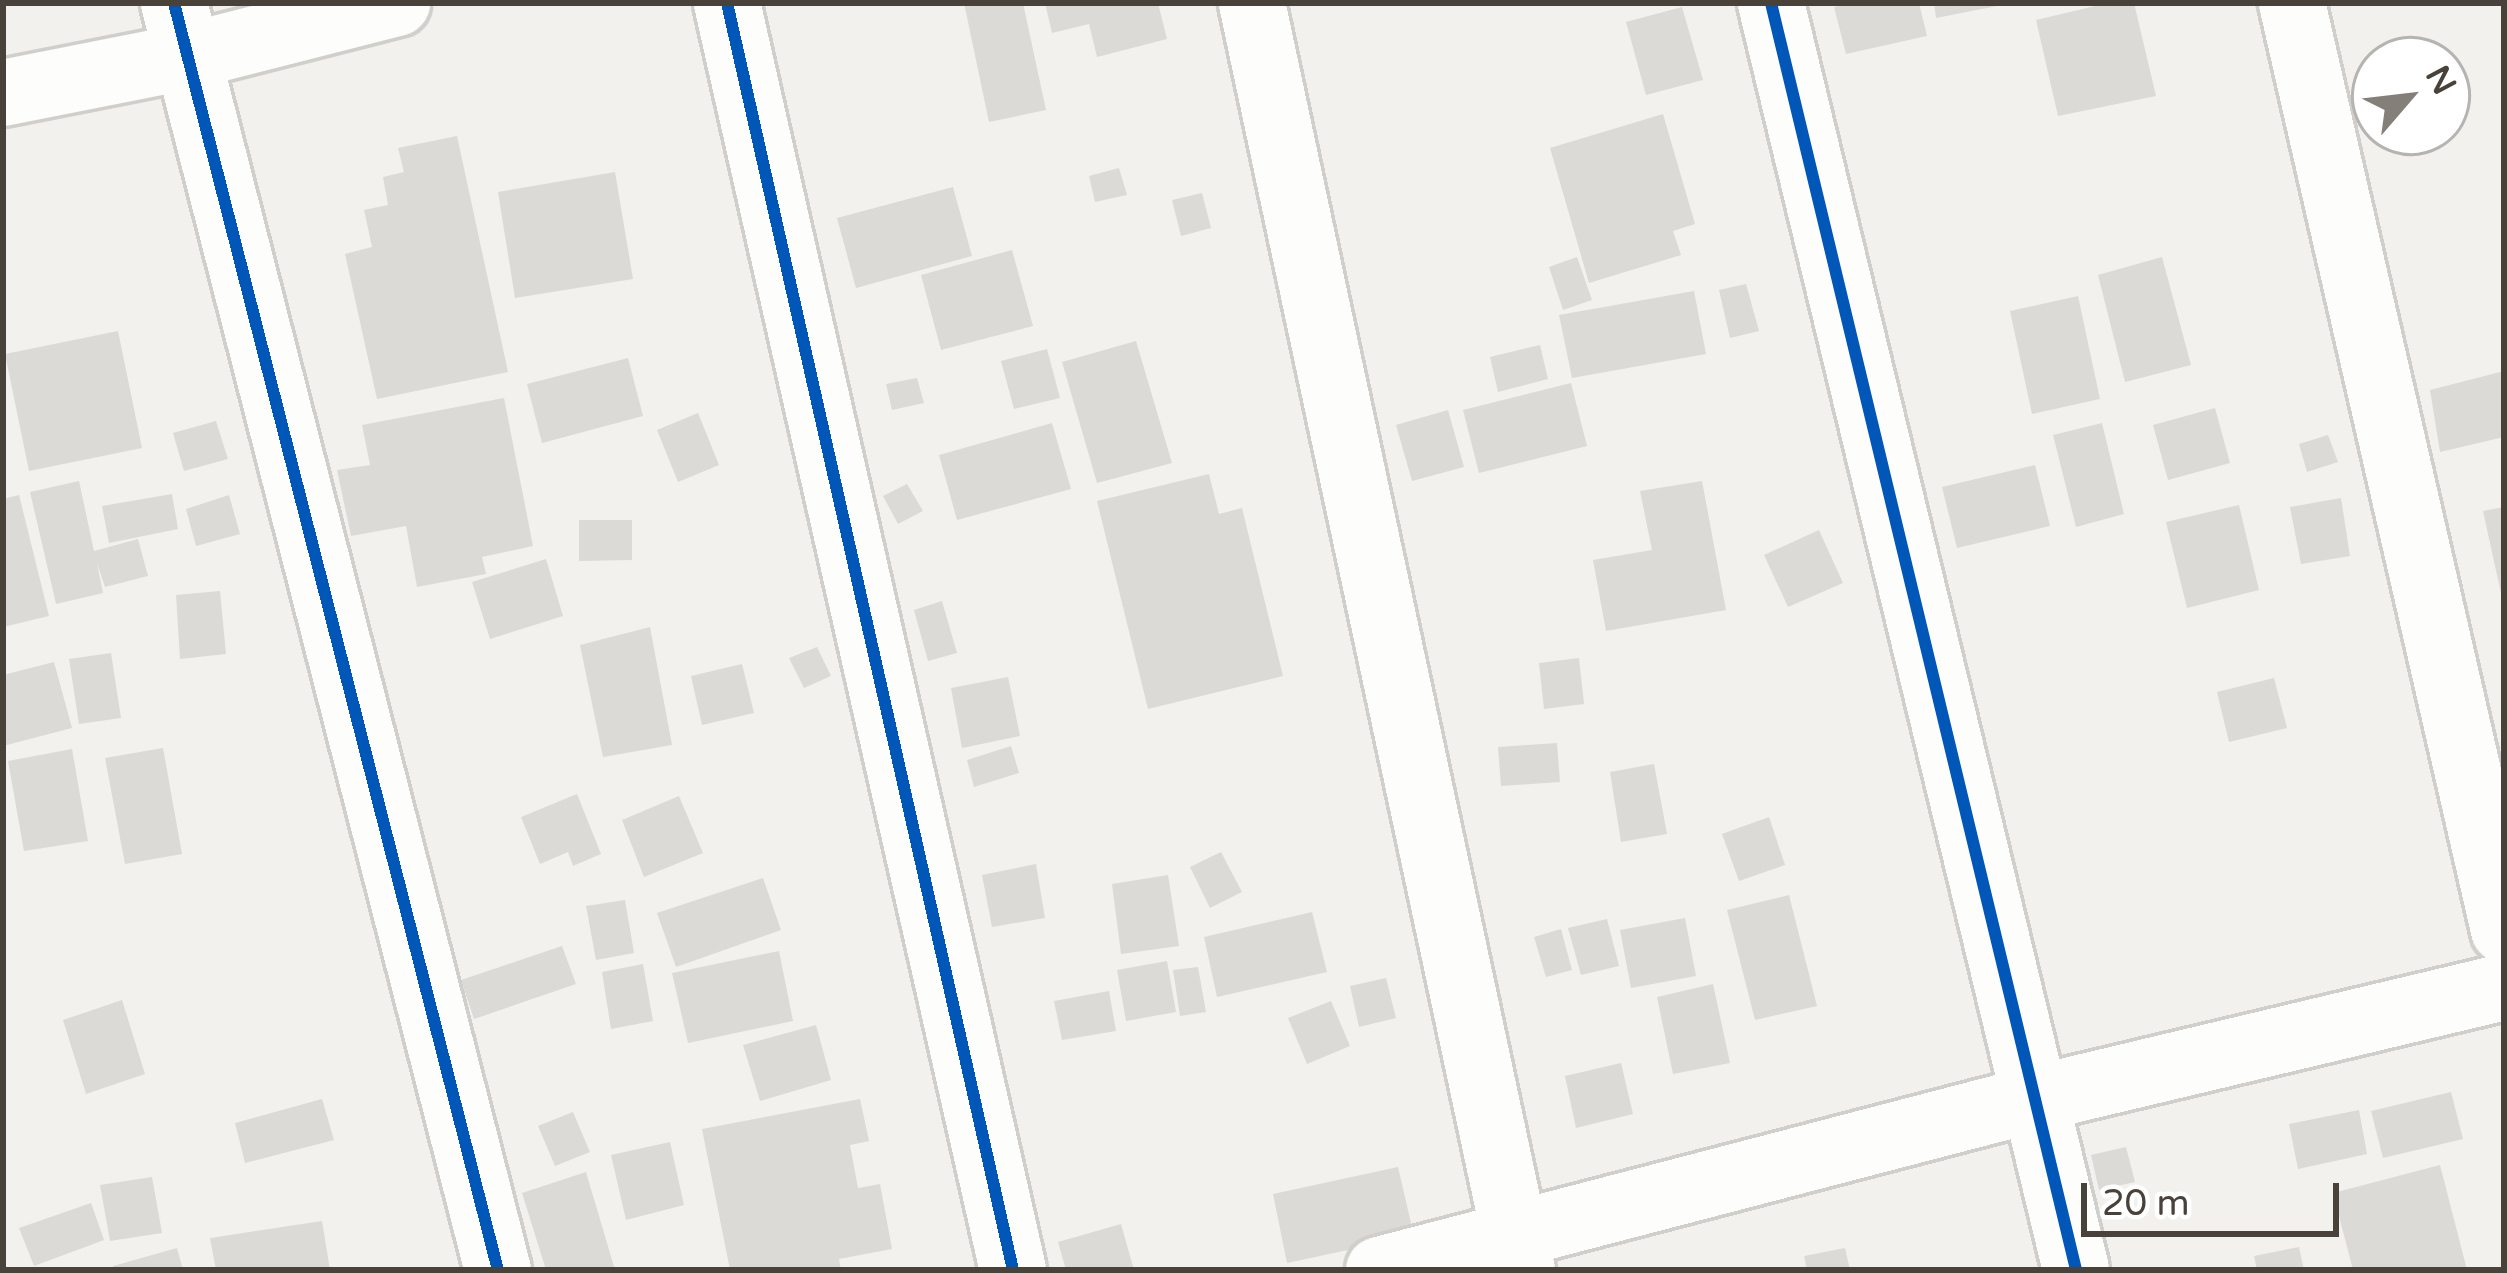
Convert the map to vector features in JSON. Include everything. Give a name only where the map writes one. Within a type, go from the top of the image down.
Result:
[{"type":"street","points":[[3,93],[179,30],[397,3]]},
{"type":"street","points":[[727,3],[1013,1270]]},
{"type":"street","points":[[1252,3],[1518,1252]]},
{"type":"street","points":[[1771,3],[2076,1270]]},
{"type":"street","points":[[2292,3],[2504,930]]},
{"type":"street","points":[[179,30],[498,1270]]},
{"type":"street","points":[[1379,1270],[1518,1252],[2034,1099],[2504,987]]},
{"type":"building","points":[[964,3],[1023,3],[1046,110],[989,122]]},
{"type":"building","points":[[1045,3],[1158,3],[1167,39],[1097,57],[1089,24],[1052,33]]},
{"type":"building","points":[[1919,3],[1927,36],[1846,54],[1834,7]]},
{"type":"building","points":[[1934,3],[2002,3],[2002,5],[1936,18]]},
{"type":"building","points":[[2108,3],[2134,3],[2156,96],[2058,116],[2036,20]]},
{"type":"building","points":[[1682,7],[1703,80],[1646,95],[1626,22]]},
{"type":"building","points":[[1663,114],[1695,224],[1673,231],[1681,255],[1589,283],[1550,148]]},
{"type":"building","points":[[457,136],[508,372],[377,399],[345,254],[372,247],[364,210],[388,205],[383,177],[404,172],[398,148]]},
{"type":"building","points":[[1119,168],[1127,195],[1095,202],[1089,176]]},
{"type":"building","points":[[615,172],[633,279],[515,298],[498,192]]},
{"type":"building","points":[[953,187],[972,256],[856,288],[837,218]]},
{"type":"building","points":[[1202,193],[1211,228],[1181,236],[1172,200]]},
{"type":"building","points":[[1012,250],[1033,326],[941,350],[921,275]]},
{"type":"building","points":[[1577,257],[1592,300],[1563,310],[1549,267]]},
{"type":"building","points":[[2162,257],[2191,365],[2125,382],[2098,275]]},
{"type":"building","points":[[1746,284],[1759,331],[1730,338],[1719,290]]},
{"type":"building","points":[[1694,291],[1706,354],[1572,378],[1559,315]]},
{"type":"building","points":[[2078,296],[2100,399],[2032,414],[2010,311]]},
{"type":"building","points":[[118,331],[142,448],[29,471],[5,354]]},
{"type":"building","points":[[1136,341],[1172,463],[1097,483],[1062,362]]},
{"type":"building","points":[[1540,345],[1548,379],[1498,392],[1490,357]]},
{"type":"building","points":[[1047,349],[1060,398],[1014,409],[1001,361]]},
{"type":"building","points":[[628,358],[643,416],[542,443],[527,384]]},
{"type":"building","points":[[2504,371],[2504,437],[2440,452],[2430,390]]},
{"type":"building","points":[[917,378],[924,403],[892,410],[886,384]]},
{"type":"building","points":[[1571,383],[1587,446],[1479,473],[1463,410]]},
{"type":"building","points":[[504,398],[533,546],[482,557],[486,574],[417,587],[406,526],[351,536],[337,470],[370,465],[362,425]]},
{"type":"building","points":[[2215,408],[2230,463],[2168,480],[2153,425]]},
{"type":"building","points":[[1448,410],[1464,467],[1412,481],[1396,425]]},
{"type":"building","points":[[698,413],[719,465],[678,482],[657,430]]},
{"type":"building","points":[[216,421],[228,459],[184,471],[173,433]]},
{"type":"building","points":[[1052,423],[1071,489],[957,520],[939,455]]},
{"type":"building","points":[[2102,423],[2124,514],[2076,527],[2053,435]]},
{"type":"building","points":[[2328,435],[2338,462],[2307,472],[2299,444]]},
{"type":"building","points":[[2035,465],[2050,526],[1957,548],[1942,487]]},
{"type":"building","points":[[1209,474],[1219,514],[1242,508],[1283,676],[1148,709],[1097,501]]},
{"type":"building","points":[[79,481],[94,551],[138,539],[148,576],[105,587],[97,563],[103,593],[56,604],[30,492]]},
{"type":"building","points":[[1702,481],[1726,610],[1606,631],[1593,560],[1652,550],[1640,491]]},
{"type":"building","points":[[907,484],[923,511],[898,524],[883,496]]},
{"type":"building","points":[[172,494],[178,529],[109,543],[102,506]]},
{"type":"building","points":[[19,495],[49,616],[3,627],[3,499]]},
{"type":"building","points":[[229,495],[240,534],[196,546],[186,509]]},
{"type":"building","points":[[2341,498],[2350,556],[2301,564],[2290,507]]},
{"type":"building","points":[[2239,505],[2259,590],[2187,608],[2166,522]]},
{"type":"building","points":[[2504,507],[2504,598],[2502,598],[2483,511]]},
{"type":"building","points":[[579,520],[632,520],[632,560],[579,561]]},
{"type":"building","points":[[1819,530],[1843,583],[1788,607],[1764,555]]},
{"type":"building","points":[[546,559],[563,616],[490,639],[472,582]]},
{"type":"building","points":[[220,591],[226,654],[180,659],[176,595]]},
{"type":"building","points":[[942,601],[957,653],[928,661],[914,610]]},
{"type":"building","points":[[650,627],[672,745],[603,757],[580,645]]},
{"type":"building","points":[[817,647],[831,676],[804,688],[789,658]]},
{"type":"building","points":[[111,653],[121,718],[79,724],[69,659]]},
{"type":"building","points":[[1579,658],[1584,704],[1544,709],[1539,663]]},
{"type":"building","points":[[54,662],[72,728],[3,746],[3,675]]},
{"type":"building","points":[[742,664],[754,713],[702,725],[691,676]]},
{"type":"building","points":[[1008,677],[1020,736],[962,748],[951,688]]},
{"type":"building","points":[[2274,678],[2287,728],[2229,742],[2217,692]]},
{"type":"building","points":[[1557,743],[1560,782],[1501,786],[1498,747]]},
{"type":"building","points":[[1011,746],[1019,773],[974,787],[967,760]]},
{"type":"building","points":[[163,748],[182,854],[125,864],[105,758]]},
{"type":"building","points":[[72,749],[88,841],[24,851],[8,761]]},
{"type":"building","points":[[1654,764],[1667,834],[1621,842],[1610,772]]},
{"type":"building","points":[[577,794],[601,854],[573,866],[568,852],[540,864],[521,817]]},
{"type":"building","points":[[679,796],[703,853],[644,877],[622,820]]},
{"type":"building","points":[[1769,817],[1785,865],[1739,881],[1722,834]]},
{"type":"building","points":[[1221,852],[1242,892],[1210,908],[1190,867]]},
{"type":"building","points":[[1036,864],[1045,918],[992,927],[982,875]]},
{"type":"building","points":[[1168,875],[1179,946],[1121,954],[1112,884]]},
{"type":"building","points":[[763,878],[781,930],[676,967],[657,913]]},
{"type":"building","points":[[1789,895],[1817,1006],[1755,1020],[1727,910]]},
{"type":"building","points":[[625,900],[634,953],[596,960],[586,906]]},
{"type":"building","points":[[1312,912],[1327,972],[1217,997],[1204,937]]},
{"type":"building","points":[[1685,918],[1696,976],[1631,988],[1620,930]]},
{"type":"building","points":[[1607,919],[1619,966],[1581,975],[1568,928]]},
{"type":"building","points":[[1561,929],[1572,970],[1546,977],[1534,937]]},
{"type":"building","points":[[562,946],[576,984],[474,1019],[461,980]]},
{"type":"building","points":[[779,951],[793,1021],[688,1043],[672,973]]},
{"type":"building","points":[[1167,961],[1176,1012],[1126,1021],[1117,970]]},
{"type":"building","points":[[643,964],[653,1021],[611,1029],[602,972]]},
{"type":"building","points":[[1198,967],[1206,1012],[1180,1016],[1173,970]]},
{"type":"building","points":[[1386,978],[1396,1018],[1359,1027],[1350,986]]},
{"type":"building","points":[[1713,984],[1730,1063],[1673,1074],[1657,997]]},
{"type":"building","points":[[1109,991],[1116,1031],[1062,1040],[1054,1001]]},
{"type":"building","points":[[122,1000],[145,1074],[86,1094],[63,1020]]},
{"type":"building","points":[[1331,1001],[1350,1046],[1307,1064],[1288,1018]]},
{"type":"building","points":[[816,1025],[831,1080],[760,1101],[743,1045]]},
{"type":"building","points":[[1621,1063],[1633,1114],[1576,1128],[1565,1076]]},
{"type":"building","points":[[2451,1092],[2463,1139],[2383,1158],[2371,1111]]},
{"type":"building","points":[[322,1099],[334,1140],[245,1163],[235,1123]]},
{"type":"building","points":[[860,1099],[869,1141],[850,1145],[858,1188],[880,1184],[892,1249],[839,1259],[841,1270],[730,1270],[702,1129]]},
{"type":"building","points":[[2359,1110],[2367,1154],[2298,1169],[2289,1124]]},
{"type":"building","points":[[573,1112],[590,1152],[555,1166],[538,1126]]},
{"type":"building","points":[[670,1142],[684,1205],[626,1220],[611,1155]]},
{"type":"building","points":[[2126,1147],[2135,1182],[2099,1190],[2091,1155]]},
{"type":"building","points":[[2440,1165],[2467,1270],[2353,1270],[2333,1193]]},
{"type":"building","points":[[1398,1167],[1414,1236],[1287,1263],[1273,1194]]},
{"type":"building","points":[[586,1172],[615,1270],[546,1270],[522,1193]]},
{"type":"building","points":[[152,1177],[162,1233],[110,1241],[100,1185]]},
{"type":"building","points":[[91,1203],[104,1240],[34,1266],[19,1228]]},
{"type":"building","points":[[322,1221],[330,1270],[216,1270],[210,1238]]},
{"type":"building","points":[[1121,1224],[1134,1270],[1066,1270],[1058,1242]]},
{"type":"building","points":[[2299,1247],[2304,1270],[2257,1270],[2254,1256]]},
{"type":"building","points":[[177,1248],[183,1270],[115,1270],[113,1266]]},
{"type":"building","points":[[1845,1248],[1850,1270],[1807,1270],[1804,1256]]},
{"type":"cycle path","points":[[174,3],[498,1270]]},
{"type":"cycle path","points":[[727,3],[1013,1270]]},
{"type":"cycle path","points":[[1771,3],[2076,1270]]}]
